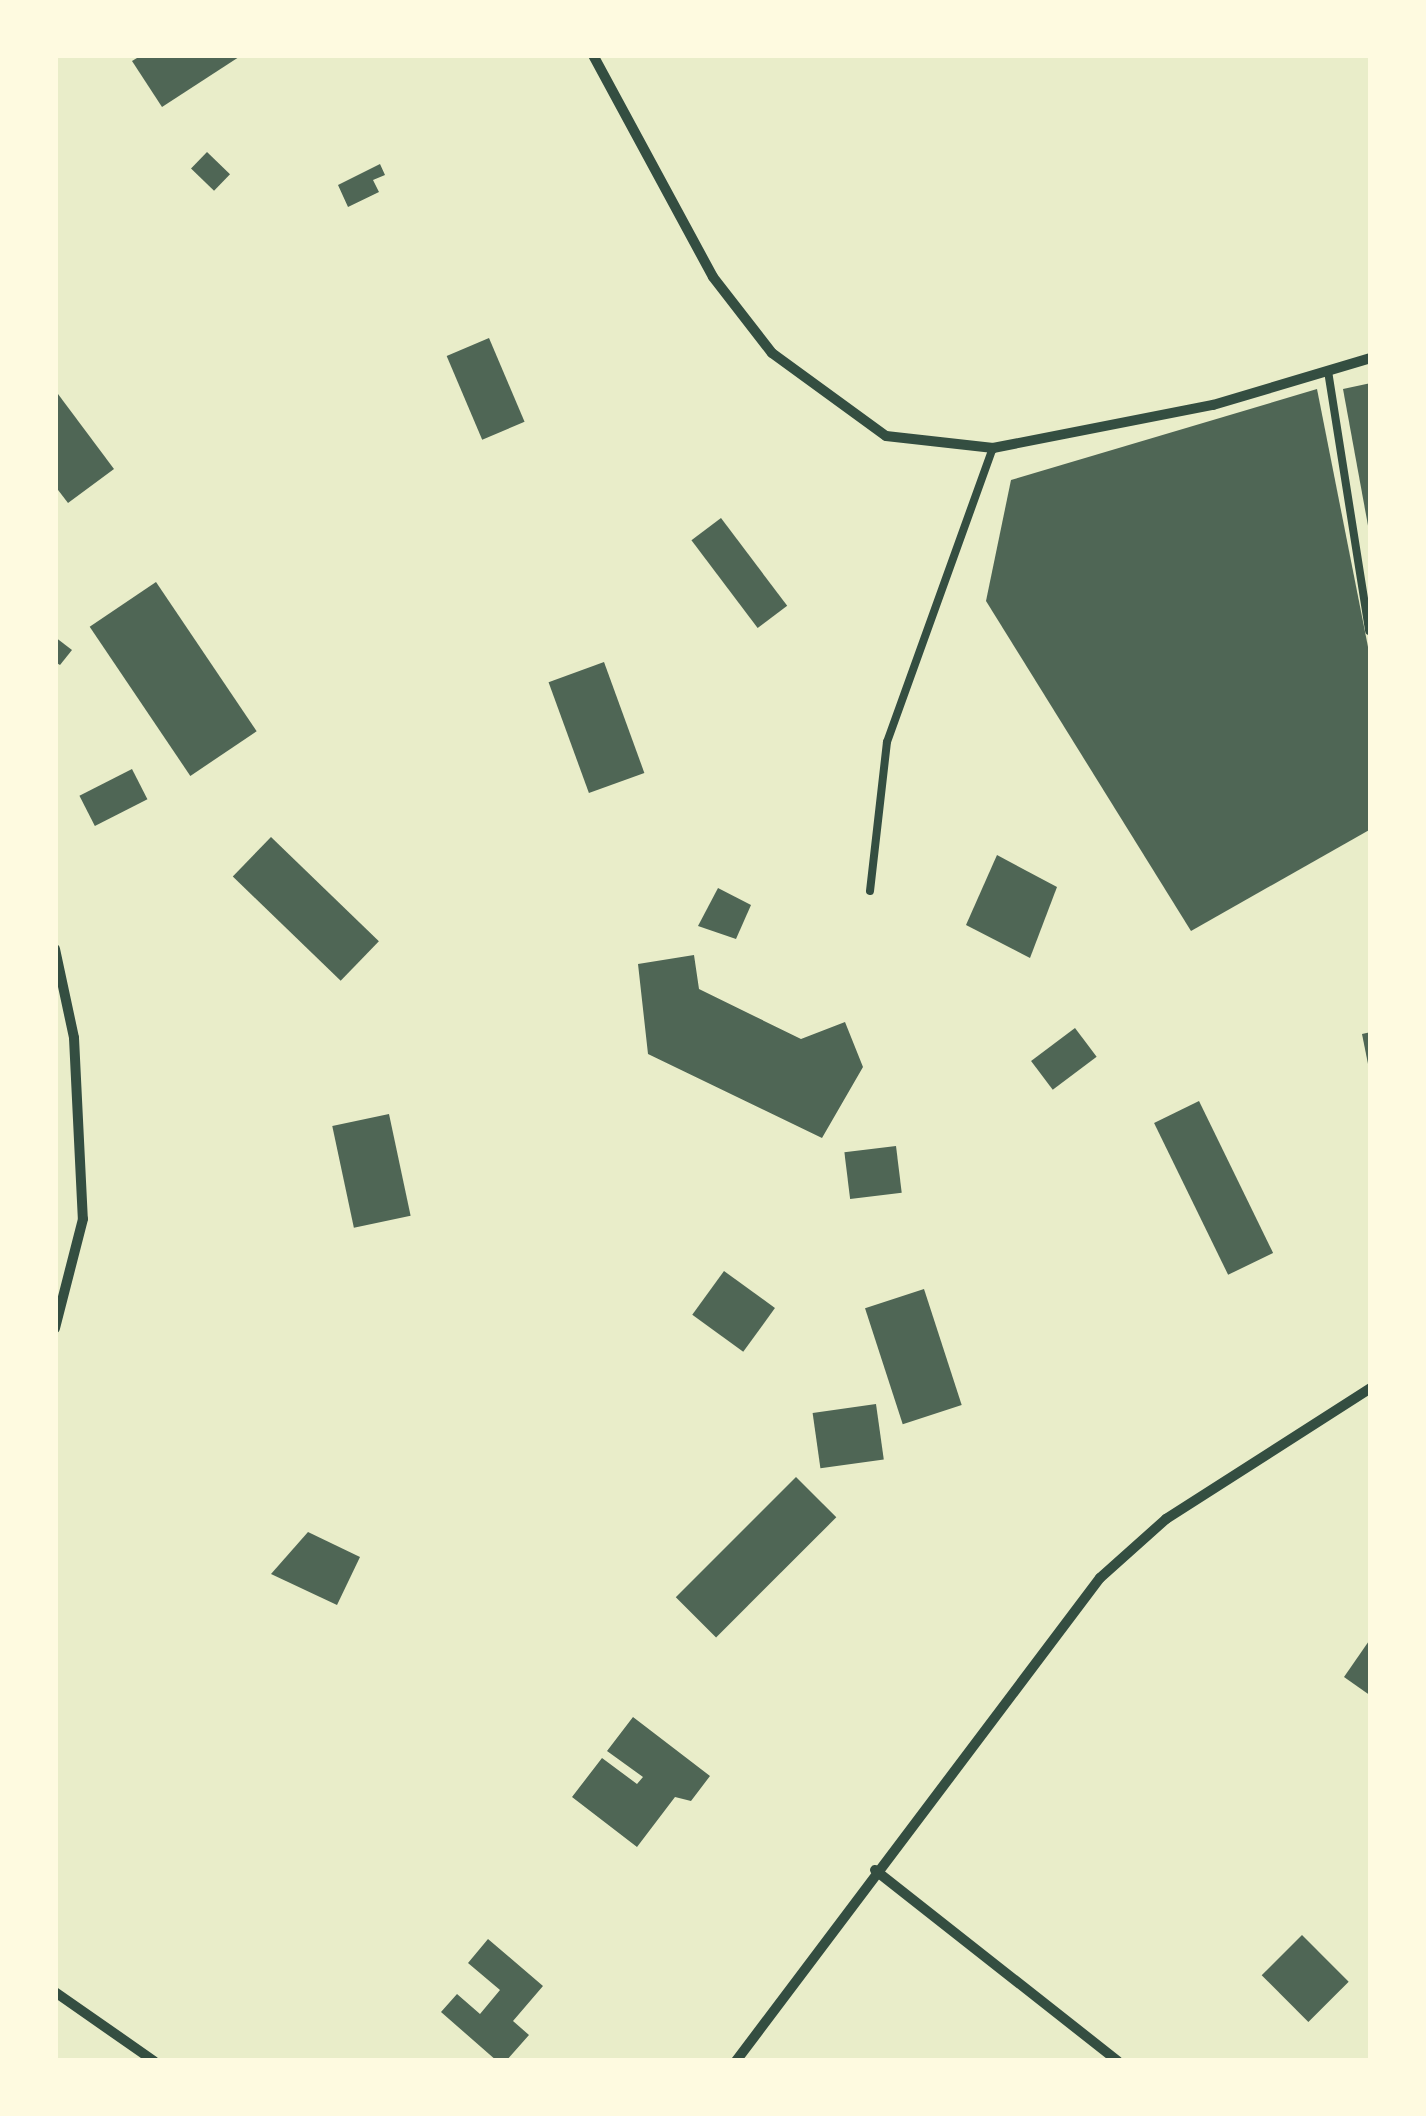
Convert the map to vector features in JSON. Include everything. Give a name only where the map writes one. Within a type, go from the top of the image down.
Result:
[{"type":"street","points":[[593,55],[713,277],[772,352],[886,436],[993,448],[1213,404],[1371,358]]},
{"type":"street","points":[[55,948],[74,1038],[83,1219],[55,1328]]},
{"type":"street","points":[[736,2061],[875,1870],[1100,1578],[1166,1519],[1371,1388]]},
{"type":"street","points":[[875,1870],[1118,2061]]},
{"type":"street","points":[[55,1992],[154,2061]]},
{"type":"lane","points":[[1328,371],[1369,631]]},
{"type":"lane","points":[[870,891],[887,742],[993,448]]},
{"type":"building","points":[[142,55],[242,55],[162,107],[132,61]]},
{"type":"building","points":[[207,152],[230,174],[214,191],[191,169]]},
{"type":"building","points":[[380,164],[385,175],[373,180],[379,192],[348,207],[338,185]]},
{"type":"building","points":[[489,338],[525,422],[482,440],[447,356]]},
{"type":"building","points":[[1371,383],[1371,531],[1369,531],[1343,389]]},
{"type":"building","points":[[1317,389],[1371,662],[1371,829],[1191,931],[986,601],[1011,480]]},
{"type":"building","points":[[55,390],[114,469],[68,503],[55,486]]},
{"type":"building","points":[[721,518],[787,606],[758,628],[691,540]]},
{"type":"building","points":[[156,582],[257,731],[190,776],[90,627]]},
{"type":"building","points":[[55,637],[72,650],[60,665],[55,662]]},
{"type":"building","points":[[604,662],[644,773],[589,793],[549,682]]},
{"type":"building","points":[[132,769],[147,799],[95,826],[79,796]]},
{"type":"building","points":[[271,837],[379,941],[341,981],[233,877]]},
{"type":"building","points":[[997,855],[1057,887],[1030,958],[966,925]]},
{"type":"building","points":[[718,888],[751,905],[736,939],[698,926]]},
{"type":"building","points":[[694,955],[699,989],[801,1039],[845,1022],[863,1067],[822,1138],[648,1054],[638,964]]},
{"type":"building","points":[[1075,1028],[1097,1057],[1053,1090],[1031,1061]]},
{"type":"building","points":[[1371,1032],[1371,1069],[1369,1069],[1362,1034]]},
{"type":"building","points":[[1199,1101],[1273,1253],[1228,1275],[1154,1123]]},
{"type":"building","points":[[389,1114],[411,1216],[354,1228],[332,1126]]},
{"type":"building","points":[[896,1146],[902,1193],[850,1199],[844,1152]]},
{"type":"building","points":[[724,1271],[775,1308],[743,1352],[692,1315]]},
{"type":"building","points":[[924,1289],[962,1405],[903,1424],[865,1308]]},
{"type":"building","points":[[876,1404],[884,1459],[820,1468],[813,1413]]},
{"type":"building","points":[[796,1477],[836,1517],[716,1638],[676,1597]]},
{"type":"building","points":[[308,1532],[360,1557],[337,1605],[271,1574]]},
{"type":"building","points":[[1371,1638],[1371,1696],[1344,1677]]},
{"type":"building","points":[[633,1717],[710,1776],[691,1801],[675,1797],[637,1847],[572,1797],[602,1758],[637,1784],[643,1777],[607,1751]]},
{"type":"building","points":[[1302,1935],[1349,1982],[1308,2022],[1262,1975]]},
{"type":"building","points":[[488,1939],[543,1986],[513,2021],[529,2035],[506,2061],[497,2061],[441,2012],[457,1994],[480,2014],[500,1990],[468,1963]]}]
